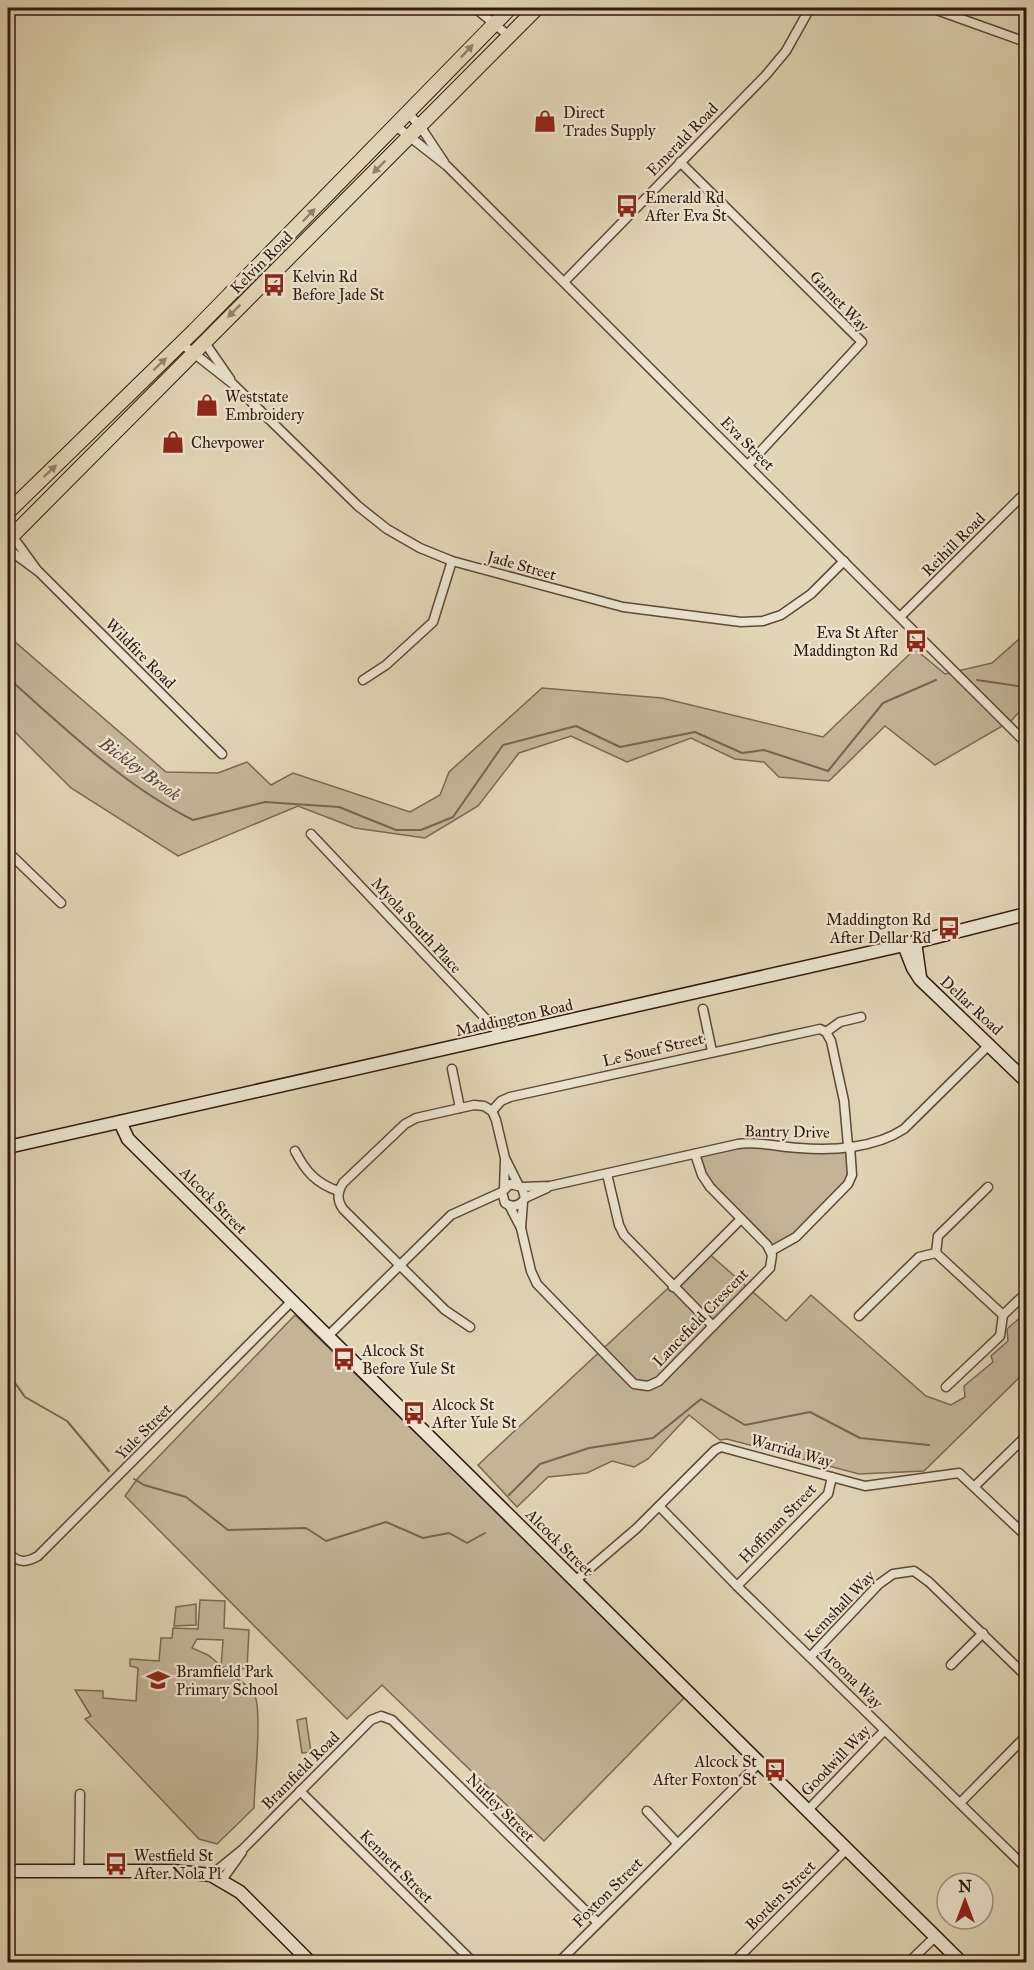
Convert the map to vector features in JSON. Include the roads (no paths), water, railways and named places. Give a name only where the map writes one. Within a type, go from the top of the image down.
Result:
[{"type":"main road","name":"Kelvin Road","points":[[9,535],[187,349],[252,273],[510,8]]},
{"type":"main road","name":"Kelvin Road","points":[[199,336],[276,270],[537,8]]},
{"type":"main road","points":[[252,273],[262,277],[276,270]]},
{"type":"main road","name":"Kelvin Road","points":[[8,512],[187,349]]},
{"type":"main road","name":"Maddington Road","points":[[8,1147],[910,944],[1026,914]]},
{"type":"main road","name":"Dellar Road","points":[[910,944],[913,968],[920,979],[1026,1081]]},
{"type":"main road","name":"Alcock Street","points":[[126,1121],[128,1139],[136,1144],[961,1962]]},
{"type":"main road","points":[[8,1871],[173,1872],[217,1877],[240,1892],[310,1962]]},
{"type":"street","points":[[475,8],[509,36]]},
{"type":"street","name":"Emerald Road","points":[[564,282],[777,63],[810,8]]},
{"type":"street","points":[[931,8],[1026,42]]},
{"type":"street","name":"Eva Street","points":[[409,114],[420,126],[447,166]]},
{"type":"street","name":"Eva Street","points":[[396,126],[447,166],[1026,743]]},
{"type":"street","name":"Garnet Way","points":[[680,162],[862,342],[748,465]]},
{"type":"street","name":"Jade Street","points":[[199,336],[233,384]]},
{"type":"street","name":"Jade Street","points":[[187,349],[233,384],[365,512],[387,529],[420,548],[452,561],[623,607],[741,622],[763,621],[781,615],[811,594],[844,561]]},
{"type":"street","name":"Reihill Road","points":[[900,617],[1026,492]]},
{"type":"street","name":"Wildfire Road","points":[[9,535],[39,572],[222,754]]},
{"type":"street","name":"Wildfire Road","points":[[8,549],[39,572]]},
{"type":"street","points":[[363,680],[386,665],[433,622],[452,561]]},
{"type":"street","name":"Myola South Place","points":[[311,834],[502,1036]]},
{"type":"street","points":[[8,852],[61,903]]},
{"type":"street","points":[[702,1009],[712,1051]]},
{"type":"street","name":"Le Souef Street","points":[[492,1111],[501,1101],[510,1097],[812,1029],[826,1032],[840,1022],[861,1017]]},
{"type":"street","points":[[696,1154],[702,1175],[771,1251],[796,1237],[848,1184],[852,1175],[844,1101],[831,1041],[826,1032]]},
{"type":"street","name":"Bantry Drive","points":[[520,1185],[550,1186],[747,1143],[800,1148],[873,1144],[890,1138],[904,1129],[990,1044]]},
{"type":"street","points":[[452,1069],[460,1108]]},
{"type":"street","points":[[470,1327],[445,1310],[342,1209],[339,1203],[339,1191],[343,1183],[405,1124],[460,1108],[479,1105],[492,1111],[506,1158],[520,1185],[524,1200],[516,1206],[476,1204]]},
{"type":"street","points":[[296,1151],[312,1178],[322,1186],[339,1191]]},
{"type":"street","points":[[506,1158],[503,1190],[507,1204]]},
{"type":"street","points":[[608,1174],[619,1225],[624,1235],[713,1326]]},
{"type":"street","points":[[328,1336],[451,1215],[503,1190],[510,1184],[520,1185]]},
{"type":"street","name":"Bantry Drive","points":[[524,1200],[550,1186]]},
{"type":"street","points":[[936,1253],[939,1236],[988,1187]]},
{"type":"street","name":"Lancefield Crescent","points":[[521,1228],[524,1200]]},
{"type":"street","name":"Lancefield Crescent","points":[[507,1204],[521,1228],[531,1271],[544,1294],[634,1384],[648,1386],[659,1381],[770,1268],[771,1251]]},
{"type":"street","points":[[673,1287],[741,1219]]},
{"type":"street","points":[[936,1253],[1003,1315]]},
{"type":"street","points":[[859,1316],[919,1257],[936,1253]]},
{"type":"street","points":[[945,1387],[1000,1336],[1003,1315],[1026,1293]]},
{"type":"street","name":"Yule Street","points":[[8,1553],[17,1561],[28,1562],[38,1556],[292,1301]]},
{"type":"street","points":[[975,1486],[1026,1436]]},
{"type":"street","name":"Warrida Way","points":[[575,1581],[659,1506],[714,1450],[721,1447],[865,1486],[959,1473],[1026,1536]]},
{"type":"street","name":"Hoffman Street","points":[[737,1586],[828,1494],[832,1477]]},
{"type":"street","name":"Aroona Way","points":[[659,1506],[884,1731],[1026,1868]]},
{"type":"street","name":"Kemshall Way","points":[[810,1657],[879,1584],[893,1574],[914,1571],[929,1581],[1026,1676]]},
{"type":"street","points":[[951,1665],[983,1633]]},
{"type":"street","name":"Bramfield Road","points":[[217,1877],[371,1720],[381,1716]]},
{"type":"street","name":"Nutley Street","points":[[381,1716],[392,1720],[597,1923]]},
{"type":"street","name":"Goodwill Way","points":[[808,1810],[884,1731]]},
{"type":"street","points":[[960,1803],[1026,1736]]},
{"type":"street","name":"Foxton Street","points":[[558,1962],[759,1762]]},
{"type":"street","name":"Kennett Street","points":[[300,1791],[473,1962]]},
{"type":"street","points":[[79,1871],[80,1794]]},
{"type":"street","points":[[647,1811],[677,1843]]},
{"type":"street","name":"Borden Street","points":[[734,1962],[847,1849]]},
{"type":"street","points":[[909,1962],[935,1937]]},
{"type":"waterway","name":"Bickley Brook","points":[[8,678],[119,773],[167,806],[193,820],[265,802],[339,807],[396,830],[421,830],[453,817],[503,745],[576,726],[620,747],[695,732],[742,753],[764,750],[828,771],[883,703],[936,680]]},
{"type":"waterway","name":"Bickley Brook","points":[[977,680],[1024,687],[1026,684]]},
{"type":"waterway","points":[[8,1373],[25,1397],[67,1421],[109,1471]]},
{"type":"waterway","points":[[509,1495],[540,1464],[589,1448],[653,1438],[701,1399],[745,1425],[810,1412],[860,1438],[929,1445]]},
{"type":"waterway","points":[[134,1479],[144,1485],[186,1497],[228,1530],[306,1528],[326,1541],[386,1522],[423,1538],[449,1533],[467,1543],[485,1533]]},
{"type":"place","name":"Direct Trades Supply","points":[[545,121]]},
{"type":"place","name":"Emerald Rd After Eva St","points":[[627,206]]},
{"type":"place","name":"Kelvin Rd Before Jade St","points":[[274,285]]},
{"type":"place","name":"Weststate Embroidery","points":[[207,405]]},
{"type":"place","name":"Chevpower","points":[[173,442]]},
{"type":"place","name":"Eva St After Maddington Rd","points":[[916,641]]},
{"type":"place","name":"Maddington Rd After Dellar Rd","points":[[949,928]]},
{"type":"place","name":"Alcock St Before Yule St","points":[[344,1359]]},
{"type":"place","name":"Alcock St After Yule St","points":[[414,1413]]},
{"type":"place","name":"Bramfield Park Primary School","points":[[158,1680]]},
{"type":"place","name":"Alcock St After Foxton St","points":[[775,1770]]},
{"type":"place","name":"Westfield St After Nola Pl","points":[[116,1864]]}]
